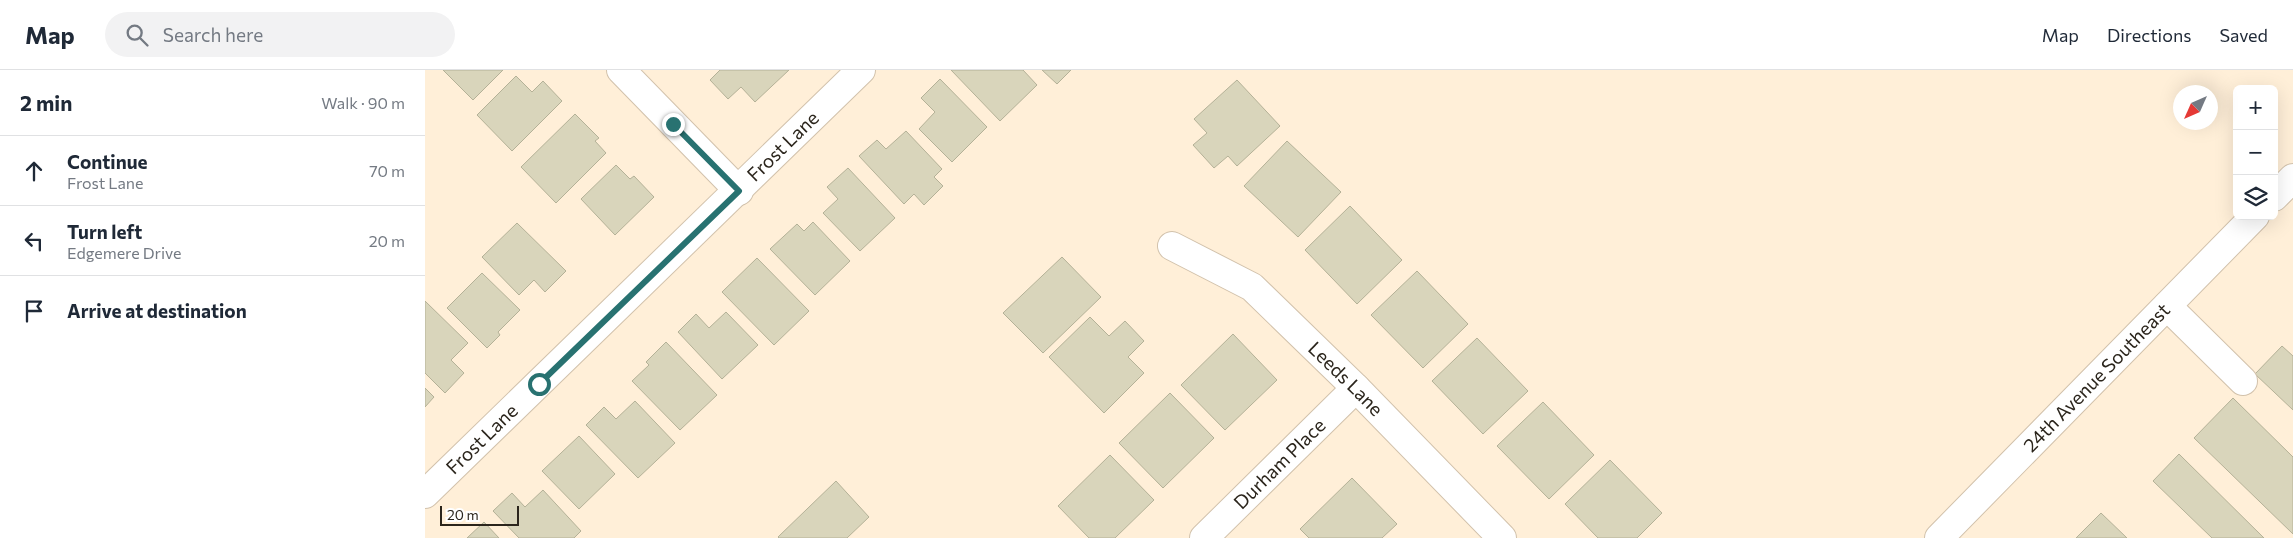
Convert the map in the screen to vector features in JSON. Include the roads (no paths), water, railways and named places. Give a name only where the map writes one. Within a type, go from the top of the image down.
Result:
[{"type":"street","points":[[621,70],[739,191]]},
{"type":"street","name":"Frost Lane","points":[[425,494],[739,191],[861,70]]},
{"type":"street","points":[[2278,193],[2293,178]]},
{"type":"street","name":"24th Avenue Southeast","points":[[1939,538],[2251,220]]},
{"type":"street","name":"Leeds Lane","points":[[1172,246],[1252,287],[1356,388],[1502,538]]},
{"type":"street","points":[[2167,306],[2243,380]]},
{"type":"street","name":"Durham Place","points":[[1204,538],[1356,388]]}]
